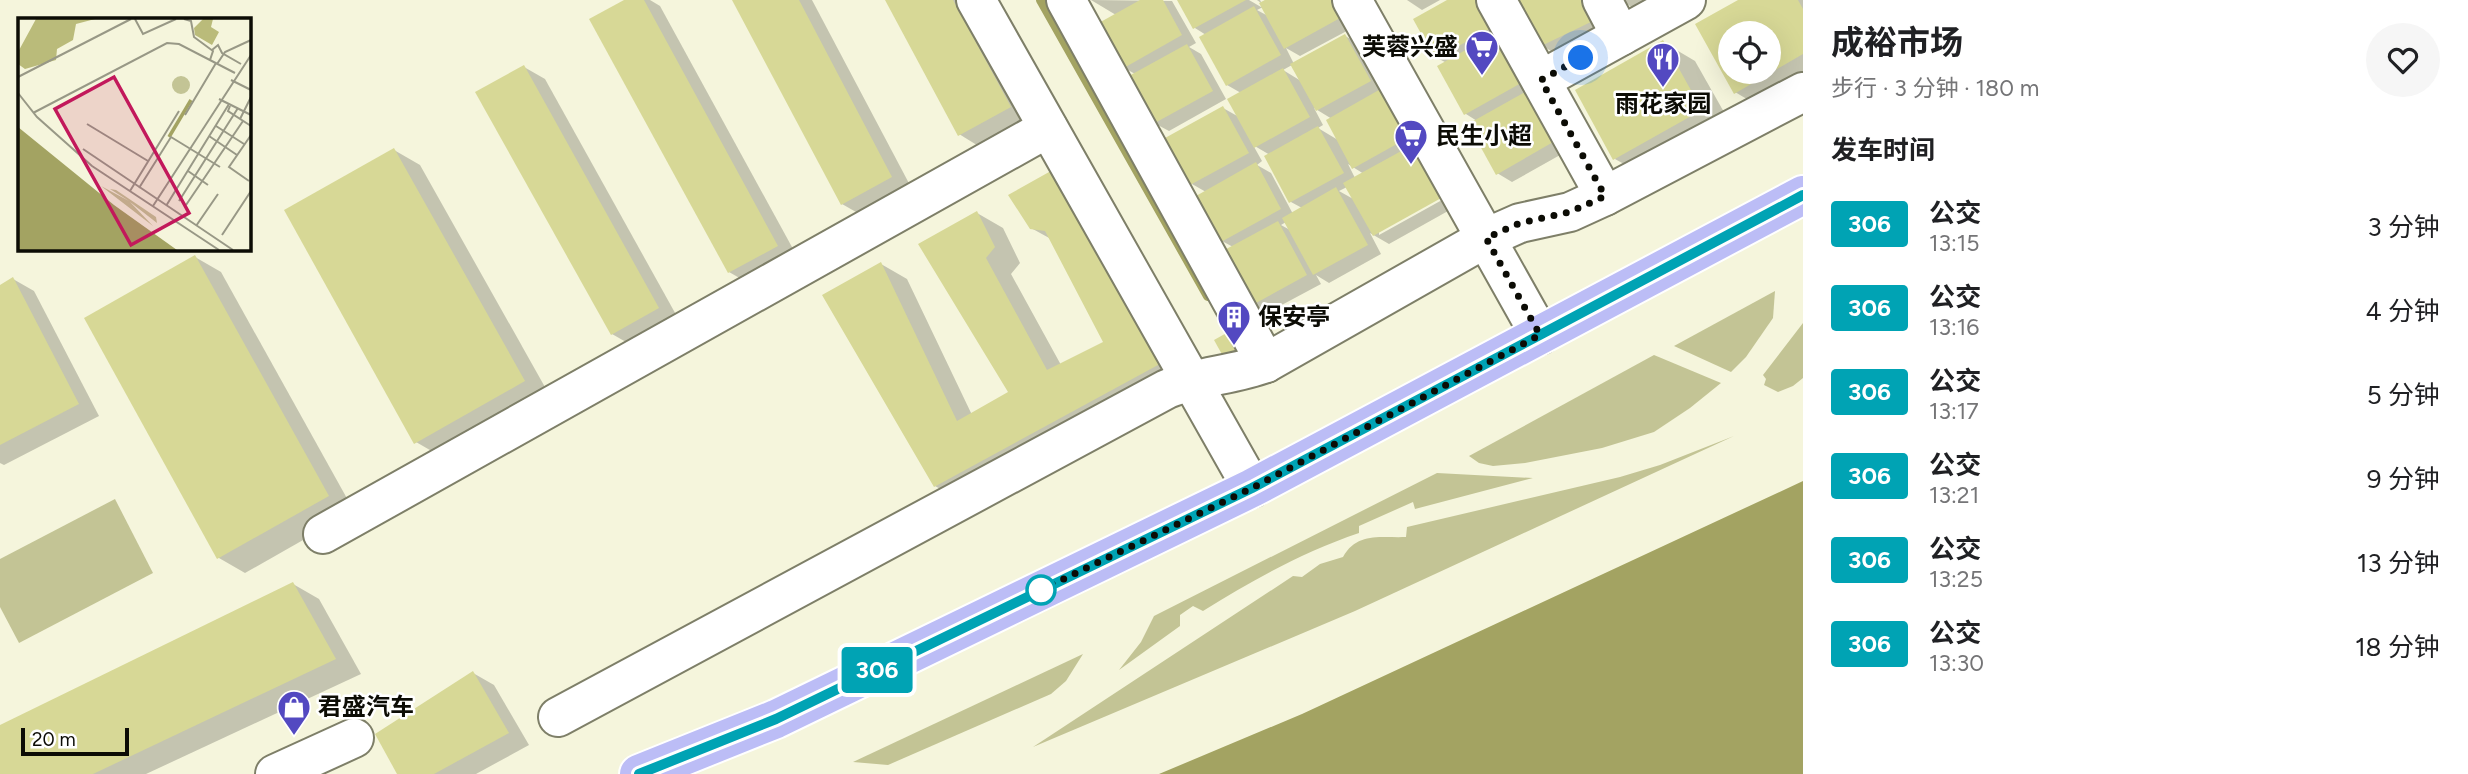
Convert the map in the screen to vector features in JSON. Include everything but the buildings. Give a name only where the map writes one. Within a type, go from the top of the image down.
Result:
[{"type":"main road","points":[[639,774],[776,719],[1252,488],[1803,195]]},
{"type":"street","points":[[976,0],[1252,488]]},
{"type":"street","points":[[1066,0],[1266,363]]},
{"type":"street","points":[[1352,0],[1540,335]]},
{"type":"street","points":[[1496,0],[1605,196]]},
{"type":"street","points":[[1602,0],[1621,36]]},
{"type":"street","points":[[1541,80],[1686,0]]},
{"type":"street","points":[[558,717],[1167,389],[1189,380],[1241,372],[1266,363],[1486,238],[1520,223],[1570,212],[1605,196],[1803,92]]},
{"type":"street","points":[[323,534],[1048,128]]},
{"type":"street","points":[[275,774],[354,738]]},
{"type":"green space","points":[[1775,291],[1773,318],[1746,357],[1731,372],[1674,346]]},
{"type":"green space","points":[[1803,323],[1803,378],[1778,392],[1764,385],[1766,379],[1763,375]]},
{"type":"green space","points":[[1654,355],[1721,383],[1654,432],[1602,448],[1525,463],[1493,466],[1479,463],[1469,456]]},
{"type":"green space","points":[[1734,436],[1355,611],[1033,747],[1293,576],[1302,577],[1320,564],[1343,557],[1355,543],[1378,537],[1406,537],[1407,527],[1620,477],[1660,465]]},
{"type":"green space","points":[[1437,473],[1533,478],[1415,509],[1413,502],[1359,526],[1359,533],[1279,568],[1203,611],[1193,606],[1180,615],[1180,626],[1119,670],[1141,642],[1154,616]]},
{"type":"green space","points":[[115,499],[153,573],[19,643],[0,607],[0,559]]},
{"type":"green space","points":[[1083,654],[1066,681],[1051,694],[888,765],[853,762]]},
{"type":"shaded area","points":[[1803,481],[1803,774],[1159,774],[1302,714]]},
{"type":"waterway","points":[[1041,0],[1208,296]]},
{"type":"bus line","name":"306","points":[[639,774],[776,719],[1252,488],[1803,195]]},
{"type":"place","name":"芙蓉兴盛","points":[[1482,77]]},
{"type":"place","name":"雨花家园","points":[[1663,89]]},
{"type":"place","name":"民生小超","points":[[1411,166]]},
{"type":"place","name":"保安亭","points":[[1234,347]]},
{"type":"place","name":"君盛汽车","points":[[294,737]]},
{"type":"route","points":[[1041,590],[1252,488],[1540,335],[1486,238],[1520,223],[1570,212],[1605,196],[1541,80],[1581,58]]}]
